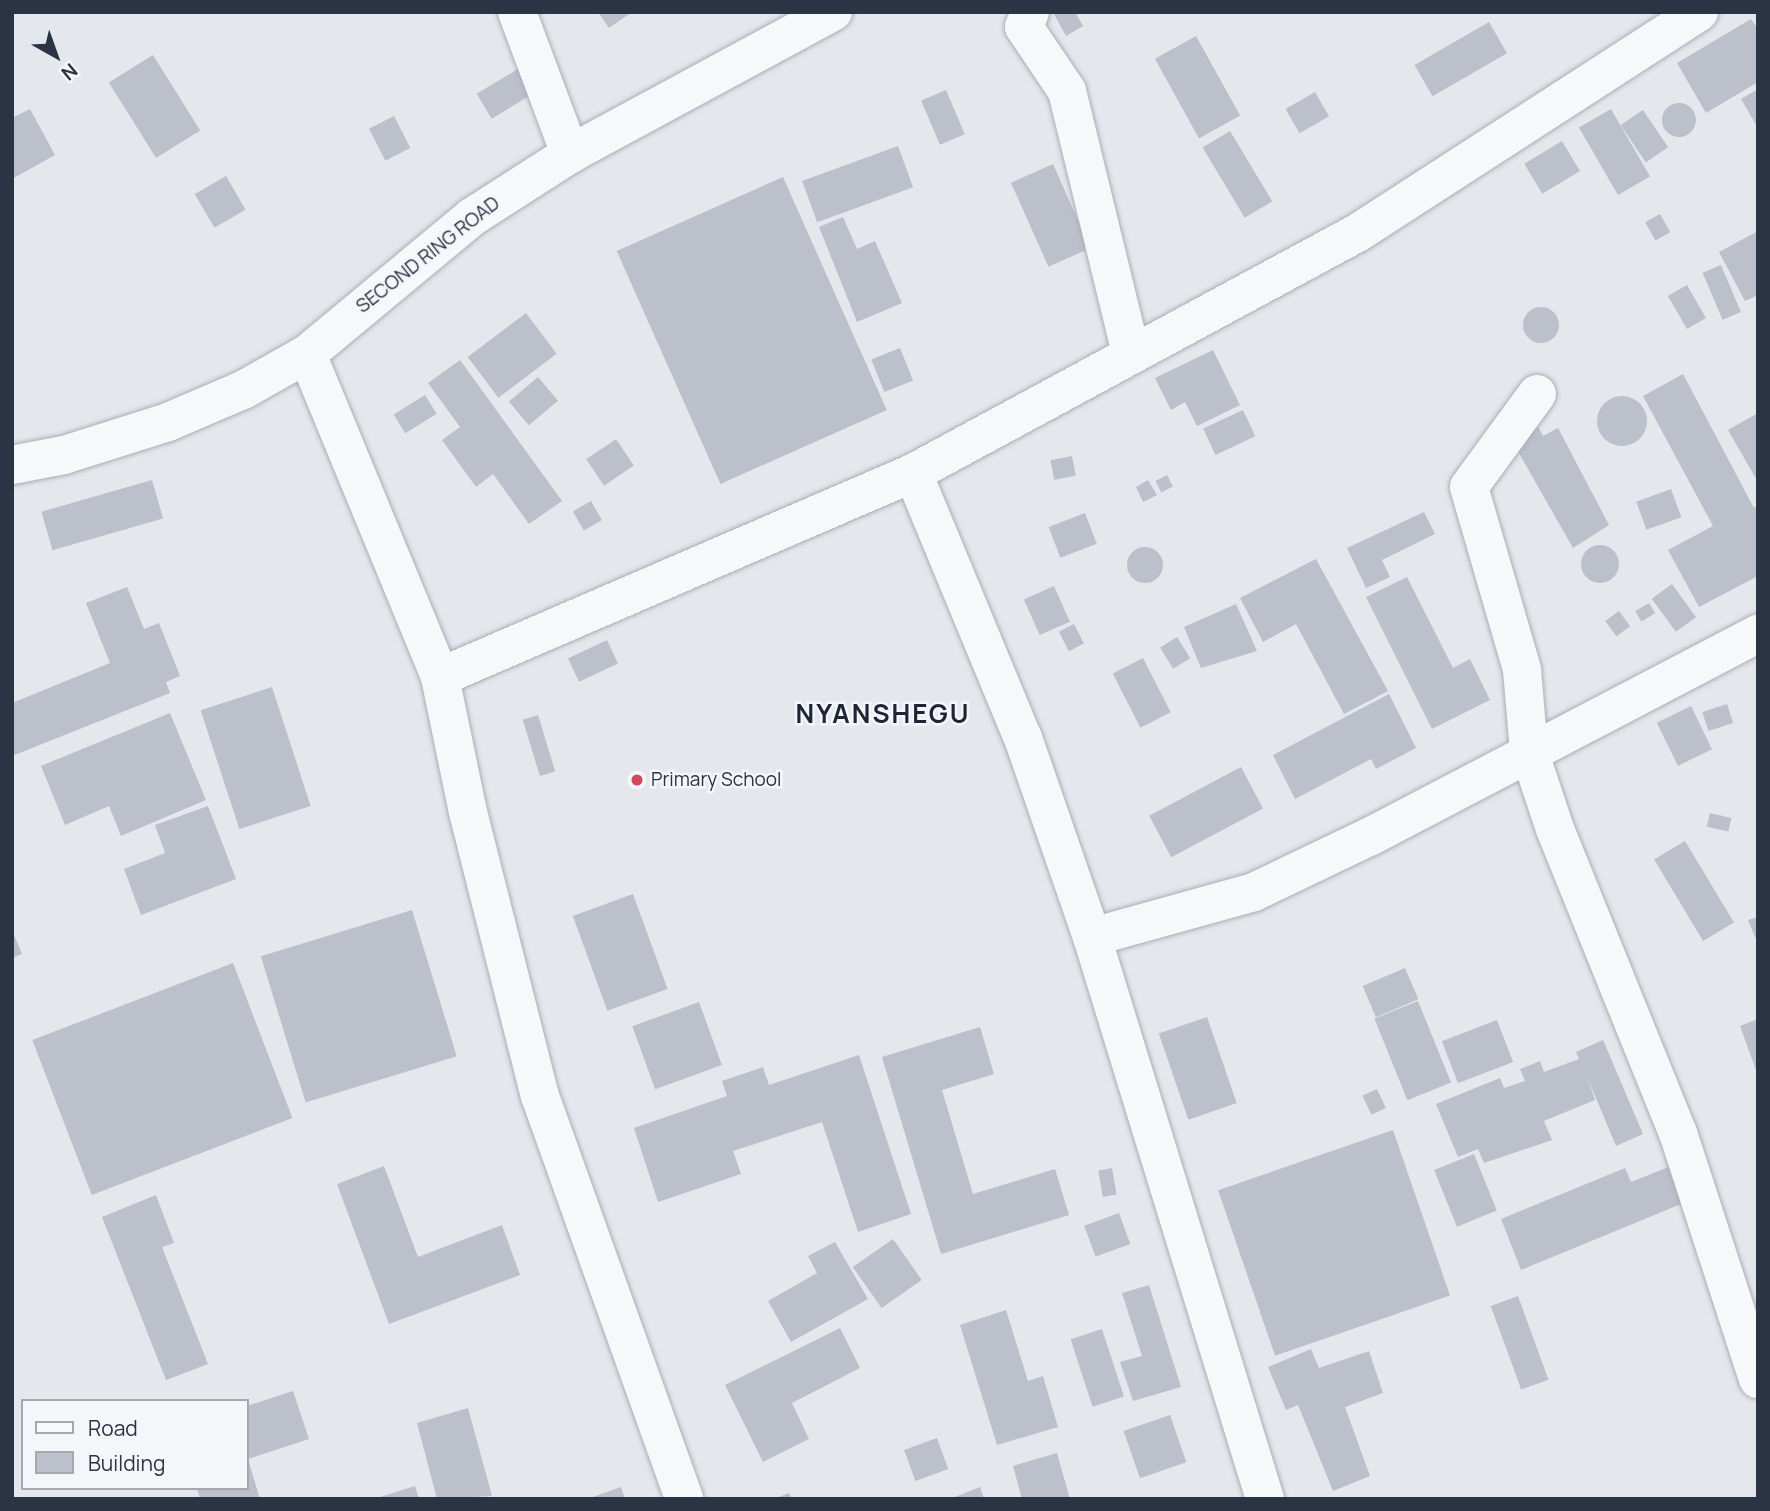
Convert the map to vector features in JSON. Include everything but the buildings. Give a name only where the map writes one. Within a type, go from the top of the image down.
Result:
[{"type":"street","points":[[517,12],[570,155]]},
{"type":"street","name":"SECOND RING ROAD","points":[[12,465],[64,455],[168,422],[243,390],[307,354],[472,217],[570,155],[833,12]]},
{"type":"street","points":[[1031,12],[1024,27],[1067,91],[1131,353]]},
{"type":"street","points":[[440,677],[913,473],[1359,232],[1683,16]]},
{"type":"street","points":[[307,354],[440,677],[540,1097],[684,1499]]},
{"type":"street","points":[[1537,394],[1469,487],[1522,670],[1529,751],[1555,829],[1678,1133],[1758,1378]]},
{"type":"street","points":[[913,473],[1023,737],[1092,937],[1265,1499]]},
{"type":"street","points":[[1092,937],[1254,892],[1758,634]]},
{"type":"place","name":"Primary School","points":[[637,780]]},
{"type":"district","name":"NYANSHEGU","points":[[883,714]]}]
